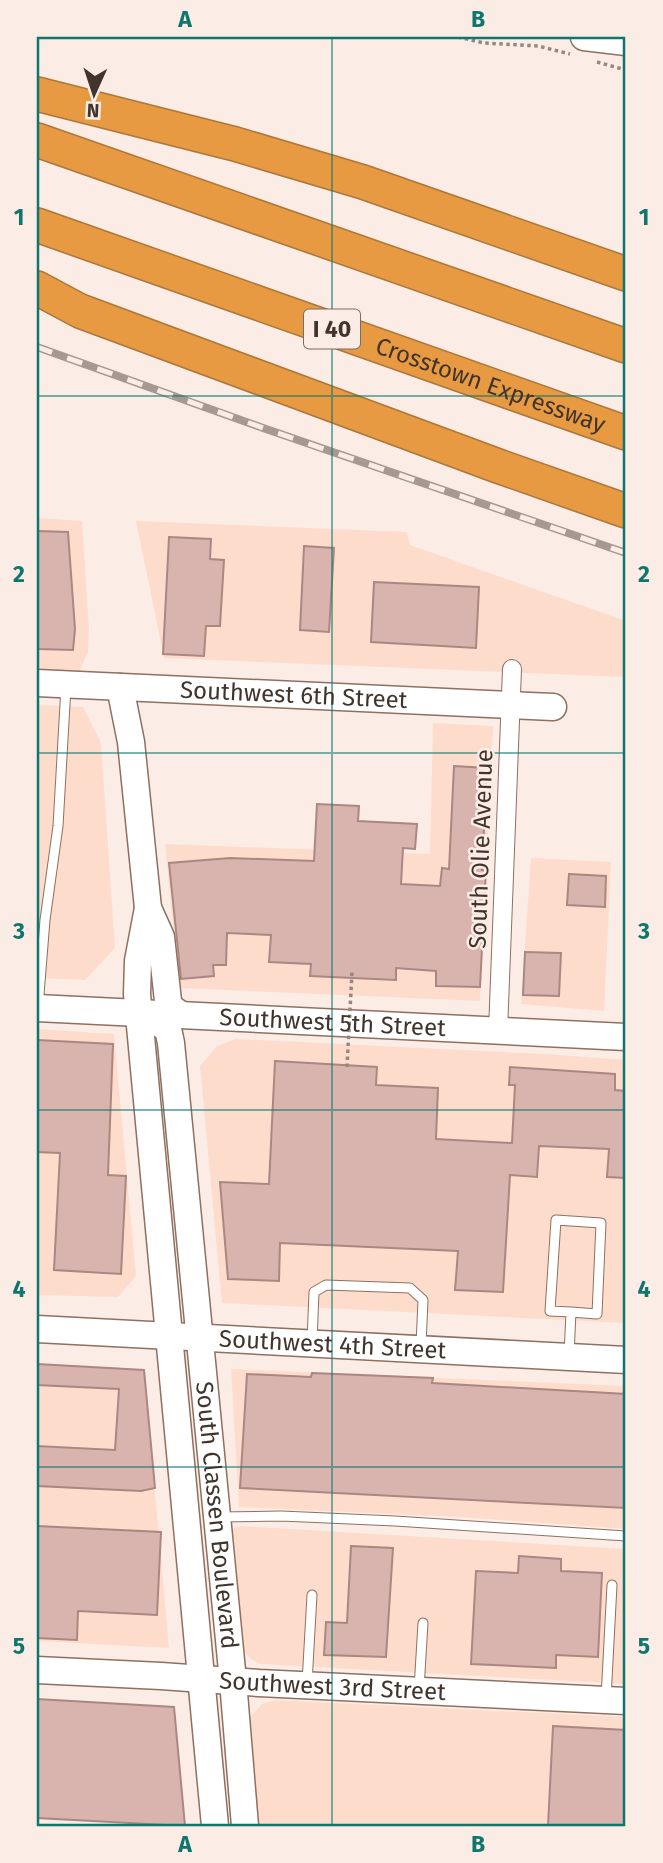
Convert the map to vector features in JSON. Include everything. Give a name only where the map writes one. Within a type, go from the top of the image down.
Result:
[{"type":"highway","points":[[37,93],[235,144],[363,182],[626,274]]},
{"type":"highway","points":[[37,140],[626,346]]},
{"type":"highway","name":"Crosstown Expressway","points":[[37,225],[626,433]]},
{"type":"highway","points":[[37,288],[80,311],[626,511]]},
{"type":"street","points":[[581,50],[626,41]]},
{"type":"street","name":"South Olie Avenue","points":[[498,1031],[512,669]]},
{"type":"street","name":"Southwest 6th Street","points":[[37,683],[553,707]]},
{"type":"street","name":"South Classen Boulevard","points":[[120,687],[131,742],[148,908],[136,971],[139,1013],[215,1826]]},
{"type":"street","name":"South Classen Boulevard","points":[[148,908],[161,937],[168,1001],[181,1015]]},
{"type":"street","name":"Southwest 5th Street","points":[[37,1008],[626,1037]]},
{"type":"street","name":"South Classen Boulevard","points":[[139,1013],[162,1024],[168,1029],[170,1036],[245,1826]]},
{"type":"street","name":"Southwest 4th Street","points":[[37,1329],[626,1360]]},
{"type":"street","name":"Southwest 3rd Street","points":[[37,1671],[616,1701]]},
{"type":"lane","points":[[37,1008],[45,920],[58,826],[66,685]]},
{"type":"lane","points":[[556,1220],[601,1223],[597,1314],[571,1312],[550,1311],[556,1220]]},
{"type":"lane","points":[[312,1343],[314,1292],[326,1285],[410,1288],[423,1300],[421,1349]]},
{"type":"lane","points":[[569,1356],[571,1312]]},
{"type":"lane","points":[[216,1517],[281,1516],[395,1521],[626,1536]]},
{"type":"lane","points":[[612,1585],[616,1701]]},
{"type":"lane","points":[[307,1685],[312,1595]]},
{"type":"lane","points":[[419,1691],[423,1623]]},
{"type":"path","points":[[458,37],[484,43],[581,50],[626,70]]},
{"type":"path","points":[[348,1067],[352,972]]},
{"type":"shaded area","points":[[37,518],[82,521],[89,629],[88,652],[78,674],[37,672]]},
{"type":"shaded area","points":[[136,521],[407,532],[410,545],[626,621],[626,677],[164,658]]},
{"type":"shaded area","points":[[37,705],[83,707],[101,743],[115,948],[85,980],[37,978]]},
{"type":"shaded area","points":[[433,723],[493,726],[480,1001],[179,988],[165,844],[430,854]]},
{"type":"shaded area","points":[[531,858],[611,862],[604,1011],[521,1004]]},
{"type":"shaded area","points":[[37,1029],[114,1034],[136,1276],[118,1297],[37,1295]]},
{"type":"shaded area","points":[[236,1039],[626,1060],[626,1323],[222,1303],[200,1066],[217,1046]]},
{"type":"shaded area","points":[[37,1364],[144,1370],[169,1648],[37,1641]]},
{"type":"shaded area","points":[[231,1369],[626,1386],[626,1529],[459,1517],[239,1507]]},
{"type":"shaded area","points":[[235,1527],[626,1549],[626,1684],[261,1664],[252,1660],[238,1642],[230,1532]]},
{"type":"shaded area","points":[[275,1700],[626,1717],[626,1826],[255,1826],[246,1733],[251,1716],[262,1704]]},
{"type":"building","points":[[37,531],[68,532],[75,629],[73,650],[37,649]]},
{"type":"building","points":[[169,537],[211,539],[210,559],[224,560],[220,626],[206,626],[204,656],[163,654]]},
{"type":"building","points":[[304,546],[334,548],[329,632],[300,630]]},
{"type":"building","points":[[374,582],[479,587],[476,648],[371,642]]},
{"type":"building","points":[[454,766],[487,768],[482,870],[486,870],[480,987],[436,986],[436,971],[396,968],[396,980],[310,976],[311,964],[269,962],[271,935],[227,933],[226,965],[213,965],[214,976],[181,979],[169,863],[230,858],[314,861],[317,804],[359,806],[358,821],[417,824],[415,849],[403,848],[401,884],[440,886],[442,868],[449,869]]},
{"type":"building","points":[[569,874],[606,876],[605,907],[567,905]]},
{"type":"building","points":[[525,952],[561,953],[559,996],[523,995]]},
{"type":"building","points":[[37,1040],[113,1044],[108,1175],[126,1176],[121,1274],[54,1270],[60,1153],[37,1152]]},
{"type":"building","points":[[275,1061],[377,1067],[376,1085],[438,1088],[436,1139],[512,1143],[515,1085],[509,1085],[510,1067],[615,1074],[615,1090],[626,1091],[626,1178],[607,1177],[609,1149],[539,1146],[537,1177],[510,1175],[503,1292],[455,1290],[458,1251],[280,1243],[279,1281],[228,1279],[220,1182],[269,1184]]},
{"type":"building","points":[[37,1364],[144,1370],[155,1488],[141,1491],[37,1486],[37,1446],[115,1450],[119,1389],[37,1385]]},
{"type":"building","points":[[312,1373],[433,1378],[432,1383],[626,1394],[626,1508],[240,1488],[247,1374],[311,1377]]},
{"type":"building","points":[[37,1526],[161,1532],[157,1615],[78,1611],[77,1640],[37,1638]]},
{"type":"building","points":[[351,1546],[393,1548],[386,1657],[324,1655],[326,1622],[347,1623]]},
{"type":"building","points":[[519,1556],[561,1559],[561,1571],[602,1573],[598,1657],[556,1655],[556,1668],[471,1664],[476,1571],[518,1573]]},
{"type":"building","points":[[37,1699],[174,1707],[185,1826],[37,1818]]},
{"type":"building","points":[[553,1726],[626,1730],[626,1826],[548,1826]]},
{"type":"railway","points":[[37,347],[626,553]]}]
